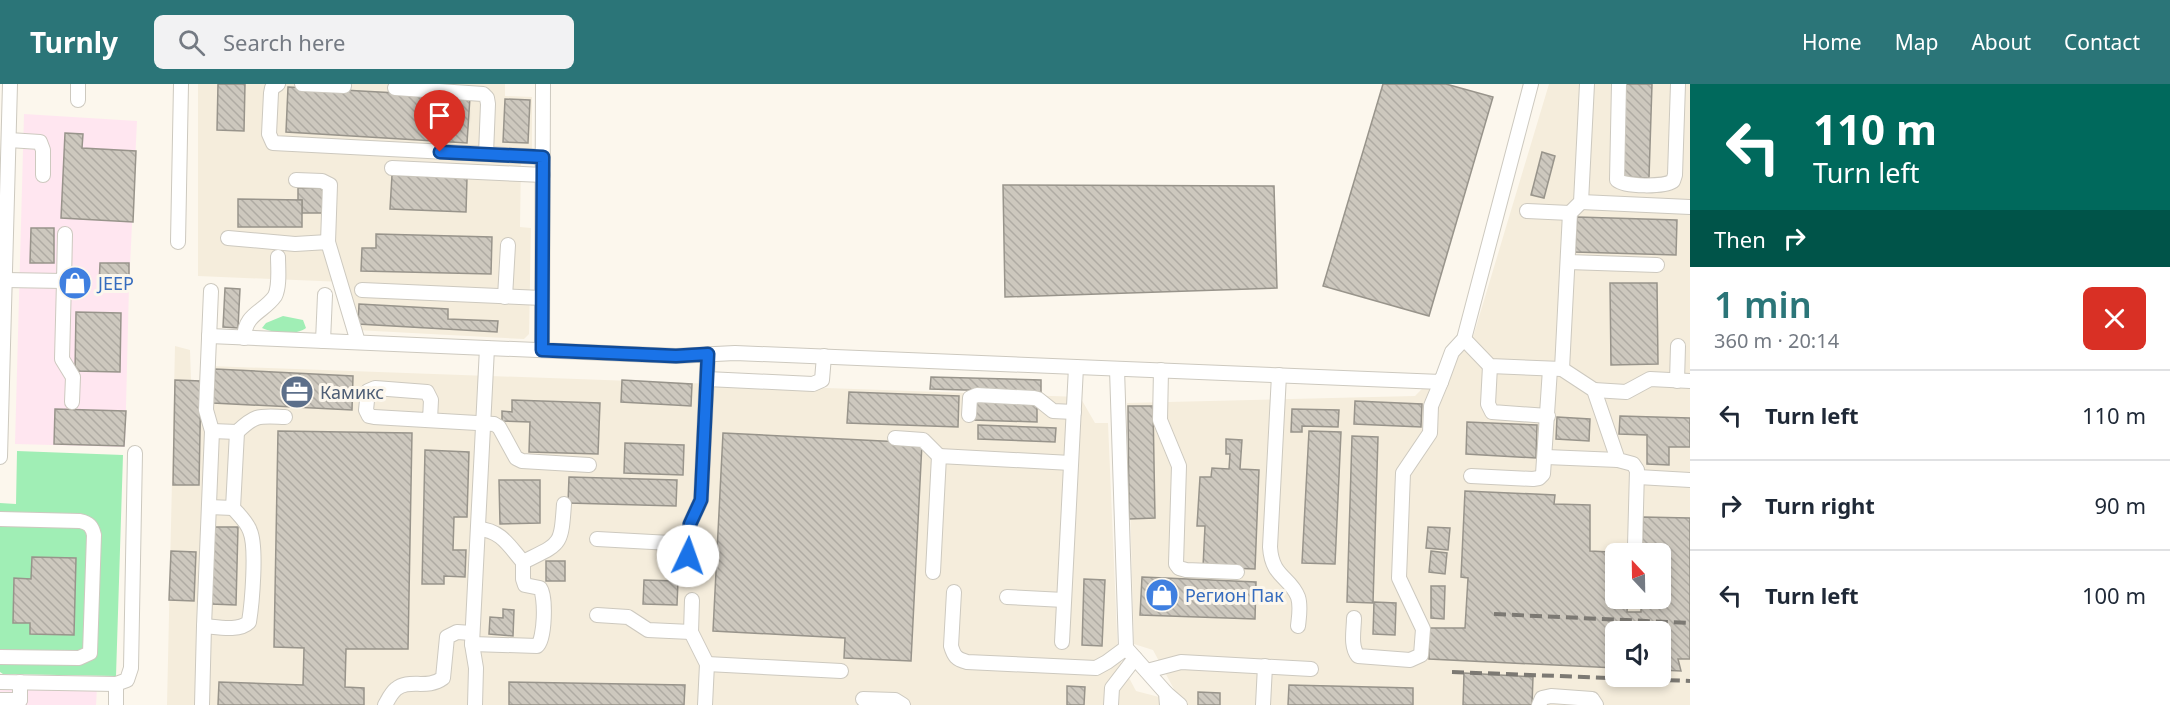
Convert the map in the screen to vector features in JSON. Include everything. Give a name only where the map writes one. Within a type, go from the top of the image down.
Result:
[{"type":"street","points":[[0,457],[2,295],[5,280],[4,164],[9,140],[10,84]]},
{"type":"street","points":[[78,84],[78,100]]},
{"type":"street","points":[[178,242],[181,84]]},
{"type":"street","points":[[278,84],[272,88],[271,93],[268,134],[273,143],[543,157]]},
{"type":"street","points":[[302,84],[344,86]]},
{"type":"street","points":[[542,350],[543,84]]},
{"type":"street","points":[[1354,618],[1353,645],[1354,652],[1358,656],[1410,660],[1421,655],[1423,629],[1400,578],[1403,473],[1430,433],[1431,406],[1452,352],[1464,339],[1531,84]]},
{"type":"street","points":[[1471,476],[1533,479],[1543,474],[1548,416],[1556,369],[1568,262],[1570,213],[1581,202],[1587,84]]},
{"type":"street","points":[[1619,84],[1617,180],[1624,184],[1664,185],[1673,181],[1675,175],[1678,84]]},
{"type":"street","points":[[394,88],[483,94],[487,98],[488,105],[486,154]]},
{"type":"street","points":[[9,140],[40,142],[44,150],[43,175]]},
{"type":"street","points":[[392,168],[543,175]]},
{"type":"street","points":[[296,180],[322,181],[330,185],[328,242],[358,342]]},
{"type":"street","points":[[1581,202],[1690,207]]},
{"type":"street","points":[[1527,211],[1570,213]]},
{"type":"street","points":[[65,234],[62,359],[73,378],[72,402]]},
{"type":"street","points":[[228,238],[295,244],[328,242]]},
{"type":"street","points":[[505,297],[508,245]]},
{"type":"street","points":[[244,338],[246,323],[270,301],[276,292],[278,256]]},
{"type":"street","points":[[1568,262],[1657,265]]},
{"type":"street","points":[[5,280],[64,281]]},
{"type":"street","points":[[362,290],[542,298]]},
{"type":"street","points":[[202,705],[212,431],[206,410],[211,291]]},
{"type":"street","points":[[323,341],[325,295]]},
{"type":"street","points":[[209,336],[676,356],[735,353],[1441,382]]},
{"type":"street","points":[[1464,339],[1490,366],[1556,369],[1594,390],[1626,392],[1650,379],[1683,381],[1678,346]]},
{"type":"street","points":[[475,705],[476,668],[472,639],[487,348]]},
{"type":"street","points":[[597,539],[689,550],[690,524],[701,500],[708,354]]},
{"type":"street","points":[[707,379],[813,384],[822,380],[824,357]]},
{"type":"street","points":[[1490,366],[1488,404],[1492,412],[1548,416]]},
{"type":"street","points":[[1062,642],[1076,367]]},
{"type":"street","points":[[1111,705],[1112,688],[1131,653],[1117,369]]},
{"type":"street","points":[[1161,370],[1160,420],[1179,466],[1176,564],[1179,568],[1186,570],[1237,572]]},
{"type":"street","points":[[1278,375],[1270,557],[1273,566],[1297,594],[1299,600],[1298,626]]},
{"type":"street","points":[[430,420],[431,400],[427,392],[375,388],[368,392],[366,410],[369,416],[430,420],[483,423],[494,424],[499,427],[516,458],[522,461],[589,465]]},
{"type":"street","points":[[1594,390],[1618,460]]},
{"type":"street","points":[[969,415],[970,398],[977,395],[1034,398],[1053,411],[1074,412]]},
{"type":"street","points":[[233,508],[237,432],[248,421],[257,417],[285,417]]},
{"type":"street","points":[[212,431],[237,432]]},
{"type":"street","points":[[895,438],[923,440],[939,456],[1071,463]]},
{"type":"street","points":[[116,705],[122,682],[131,668],[135,453]]},
{"type":"street","points":[[933,572],[939,456]]},
{"type":"street","points":[[1546,456],[1618,460],[1633,464],[1638,477],[1635,543]]},
{"type":"street","points":[[1638,477],[1690,480]]},
{"type":"street","points":[[524,562],[551,548],[561,538],[564,504]]},
{"type":"street","points":[[204,626],[238,628],[249,622],[254,546],[252,533],[247,523],[233,508],[209,507]]},
{"type":"street","points":[[0,519],[87,522],[94,535],[90,653],[79,658],[0,657]]},
{"type":"street","points":[[385,705],[392,693],[402,685],[428,685],[443,678],[447,637],[457,632],[472,639],[532,647],[540,644],[544,596],[540,588],[525,585],[523,582],[524,562],[496,532],[478,529]]},
{"type":"street","points":[[954,592],[951,646],[958,660],[1095,668],[1131,653]]},
{"type":"street","points":[[1008,597],[1064,600]]},
{"type":"street","points":[[692,600],[691,632],[707,664],[705,705]]},
{"type":"street","points":[[597,615],[628,617],[648,630],[691,632]]},
{"type":"street","points":[[1131,653],[1147,670],[1166,699],[1180,705]]},
{"type":"street","points":[[1147,670],[1181,662],[1311,669]]},
{"type":"street","points":[[707,664],[841,671]]},
{"type":"street","points":[[1263,705],[1264,666]]},
{"type":"street","points":[[0,682],[122,682]]},
{"type":"street","points":[[0,700],[18,703],[20,682]]},
{"type":"street","points":[[1539,705],[1542,698],[1551,696],[1592,699],[1596,705]]},
{"type":"street","points":[[863,699],[895,700],[903,705]]},
{"type":"shaded area","points":[[198,84],[505,84],[505,96],[532,97],[532,149],[507,149],[521,159],[520,227],[531,228],[529,334],[524,339],[356,330],[344,282],[198,276]]},
{"type":"shaded area","points":[[1549,84],[1690,84],[1690,705],[1176,705],[1176,693],[1153,650],[1134,644],[1127,403],[1415,396],[1473,337]]},
{"type":"shaded area","name":"JEEP","points":[[24,114],[137,121],[129,286],[125,447],[15,444]]},
{"type":"shaded area","points":[[175,346],[190,350],[191,382],[201,381],[210,366],[1080,397],[1095,423],[1108,423],[1118,657],[1136,691],[1159,697],[1159,705],[167,705]]},
{"type":"shaded area","points":[[0,687],[97,688],[96,705],[0,705]]},
{"type":"green space","points":[[283,316],[303,320],[306,328],[302,331],[284,333],[262,328],[266,323]]},
{"type":"green space","points":[[17,451],[123,455],[116,676],[3,674],[0,672],[0,503],[16,504]]},
{"type":"building","points":[[218,84],[245,84],[244,131],[217,130]]},
{"type":"building","points":[[1383,84],[1446,84],[1493,97],[1429,316],[1323,286]]},
{"type":"building","points":[[1623,84],[1652,84],[1649,178],[1620,177]]},
{"type":"building","points":[[288,87],[470,97],[467,143],[286,132]]},
{"type":"building","points":[[505,99],[530,100],[528,143],[503,142]]},
{"type":"building","points":[[65,133],[83,134],[82,148],[136,151],[133,222],[61,218]]},
{"type":"building","points":[[1542,152],[1555,156],[1544,198],[1531,195]]},
{"type":"building","points":[[392,175],[467,178],[466,212],[390,209]]},
{"type":"building","points":[[1003,185],[1274,186],[1277,288],[1005,297]]},
{"type":"building","points":[[298,188],[325,188],[325,213],[302,213],[302,200],[298,200]]},
{"type":"building","points":[[238,199],[302,200],[302,227],[238,227]]},
{"type":"building","points":[[1577,217],[1677,220],[1676,255],[1575,252]]},
{"type":"building","points":[[31,228],[54,228],[54,263],[30,263]]},
{"type":"building","points":[[376,234],[492,237],[491,274],[361,271],[362,248],[376,248]]},
{"type":"building","points":[[100,263],[129,263],[129,286],[99,286]]},
{"type":"building","points":[[1610,283],[1657,283],[1658,364],[1611,365]]},
{"type":"building","points":[[225,288],[240,289],[238,328],[223,327]]},
{"type":"building","points":[[359,304],[448,309],[448,319],[498,321],[497,332],[358,324]]},
{"type":"building","points":[[76,312],[121,313],[120,372],[75,371]]},
{"type":"building","points":[[215,369],[353,376],[352,410],[213,403]]},
{"type":"building","points":[[931,377],[1041,380],[1041,392],[930,389]]},
{"type":"building","points":[[175,380],[201,381],[199,485],[173,485]]},
{"type":"building","points":[[622,380],[692,384],[691,406],[621,402]]},
{"type":"building","points":[[849,392],[959,396],[958,427],[847,423]]},
{"type":"building","points":[[512,400],[600,403],[598,454],[529,452],[530,422],[502,421],[502,411],[512,412]]},
{"type":"building","points":[[974,401],[1037,403],[1037,422],[973,420]]},
{"type":"building","points":[[1355,401],[1422,404],[1421,427],[1354,424]]},
{"type":"building","points":[[1128,406],[1153,406],[1155,518],[1129,519]]},
{"type":"building","points":[[55,409],[126,411],[124,446],[54,444]]},
{"type":"building","points":[[1292,409],[1339,410],[1338,427],[1302,426],[1302,432],[1291,432]]},
{"type":"building","points":[[1620,416],[1690,418],[1690,447],[1669,447],[1669,465],[1647,464],[1647,435],[1619,434]]},
{"type":"building","points":[[1557,417],[1590,419],[1589,441],[1556,439]]},
{"type":"building","points":[[1467,422],[1537,425],[1536,458],[1466,454]]},
{"type":"building","points":[[978,425],[1056,428],[1055,442],[978,439]]},
{"type":"building","points":[[278,431],[412,433],[408,649],[346,649],[345,687],[364,688],[364,705],[218,705],[219,682],[303,685],[304,648],[274,647]]},
{"type":"building","points":[[1309,431],[1341,432],[1335,564],[1302,563]]},
{"type":"building","points":[[723,433],[922,443],[911,661],[844,658],[845,638],[713,631]]},
{"type":"building","points":[[1352,436],[1378,437],[1373,603],[1347,602]]},
{"type":"building","points":[[1226,439],[1242,440],[1240,469],[1259,470],[1255,569],[1203,567],[1205,526],[1197,526],[1200,477],[1211,477],[1212,468],[1229,469],[1230,454],[1226,454]]},
{"type":"building","points":[[625,443],[684,445],[683,475],[624,473]]},
{"type":"building","points":[[425,450],[469,452],[467,517],[454,517],[453,550],[466,550],[465,577],[444,576],[444,584],[422,584]]},
{"type":"building","points":[[569,477],[677,480],[676,506],[568,503]]},
{"type":"building","points":[[499,480],[540,480],[540,523],[500,524]]},
{"type":"building","points":[[1465,491],[1555,495],[1554,504],[1590,505],[1590,551],[1605,552],[1605,609],[1627,609],[1627,612],[1641,612],[1641,609],[1671,609],[1671,543],[1642,543],[1643,517],[1690,518],[1690,659],[1678,659],[1681,671],[1671,671],[1671,621],[1605,621],[1605,667],[1429,659],[1428,628],[1465,628],[1468,578],[1461,577]]},
{"type":"building","points":[[214,527],[238,527],[236,605],[211,604]]},
{"type":"building","points":[[1428,527],[1450,528],[1448,550],[1426,548]]},
{"type":"building","points":[[171,551],[196,552],[194,601],[169,600]]},
{"type":"building","points":[[1431,551],[1447,553],[1445,574],[1429,572]]},
{"type":"building","points":[[32,557],[76,558],[74,635],[30,634],[30,623],[13,623],[14,578],[31,579]]},
{"type":"building","points":[[546,561],[565,561],[565,581],[546,581]]},
{"type":"building","points":[[1142,577],[1256,582],[1255,619],[1140,615]]},
{"type":"building","points":[[1084,579],[1105,580],[1102,646],[1082,645]]},
{"type":"building","points":[[644,580],[678,581],[677,605],[643,604]]},
{"type":"building","points":[[1431,586],[1445,586],[1444,619],[1431,618]]},
{"type":"building","points":[[1374,602],[1396,603],[1395,635],[1373,634]]},
{"type":"building","points":[[503,609],[514,610],[513,636],[489,634],[490,617],[503,618]]},
{"type":"building","points":[[1464,673],[1533,677],[1532,705],[1463,705]]},
{"type":"building","points":[[509,682],[685,685],[684,705],[509,705]]},
{"type":"building","points":[[1289,685],[1413,688],[1413,705],[1288,705]]},
{"type":"building","points":[[1067,686],[1085,687],[1084,705],[1067,705]]},
{"type":"building","points":[[1198,692],[1220,693],[1220,705],[1198,705]]},
{"type":"railway","points":[[1494,614],[1690,623]]},
{"type":"railway","points":[[1452,672],[1690,681]]},
{"type":"place","name":"JEEP","points":[[75,283]]},
{"type":"place","name":"Камикс","points":[[297,392]]},
{"type":"place","name":"Регион Пак","points":[[1162,595]]},
{"type":"route","points":[[440,152],[543,157],[542,350],[676,356],[708,354],[701,500],[690,524],[688,556]]}]
